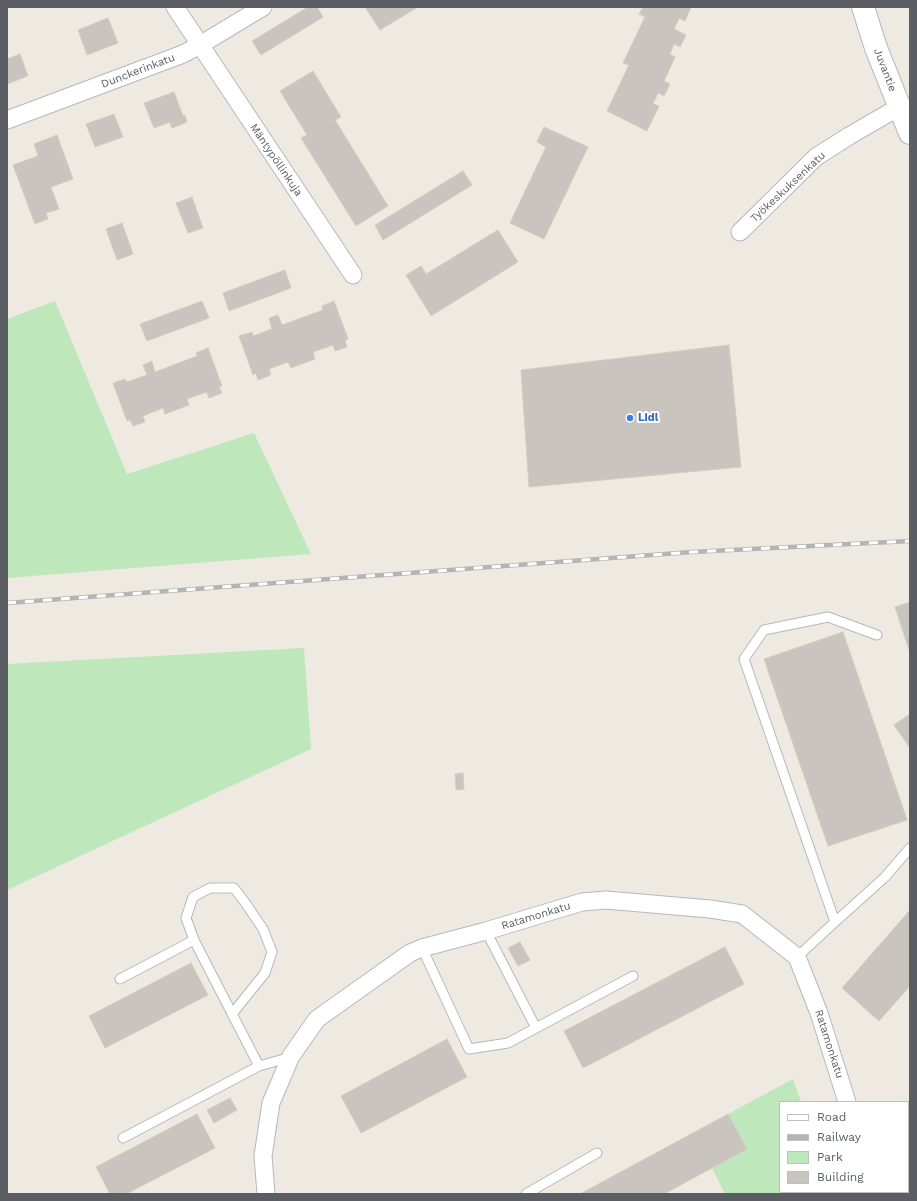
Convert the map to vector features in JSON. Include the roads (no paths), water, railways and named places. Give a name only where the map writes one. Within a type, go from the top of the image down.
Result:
[{"type":"main road","name":"Juvantie","points":[[863,7],[876,48],[910,133]]},
{"type":"street","name":"Mäntypöllinkuja","points":[[175,7],[353,275]]},
{"type":"street","name":"Dunckerinkatu","points":[[7,120],[183,54],[263,7]]},
{"type":"street","name":"Työkeskuksenkatu","points":[[740,232],[816,157],[899,107]]},
{"type":"street","name":"Ratamonkatu","points":[[266,1194],[263,1156],[271,1103],[291,1056],[317,1019],[410,953],[422,948],[486,931],[582,902],[606,900],[710,908],[742,914],[797,957],[819,1013],[847,1101]]},
{"type":"lane","points":[[835,922],[744,659],[764,630],[828,618],[877,635]]},
{"type":"lane","points":[[797,957],[885,877],[910,848]]},
{"type":"lane","points":[[232,1014],[265,973],[272,952],[263,929],[234,888],[210,888],[193,897],[186,918],[194,940],[258,1066]]},
{"type":"lane","points":[[486,931],[536,1028]]},
{"type":"lane","points":[[120,979],[194,940]]},
{"type":"lane","points":[[422,948],[468,1049],[508,1042],[633,976]]},
{"type":"lane","points":[[123,1138],[258,1066],[291,1056]]},
{"type":"lane","points":[[526,1194],[597,1153]]},
{"type":"railway","points":[[7,603],[692,552],[910,541]]},
{"type":"place","name":"Lidl","points":[[630,418]]}]
